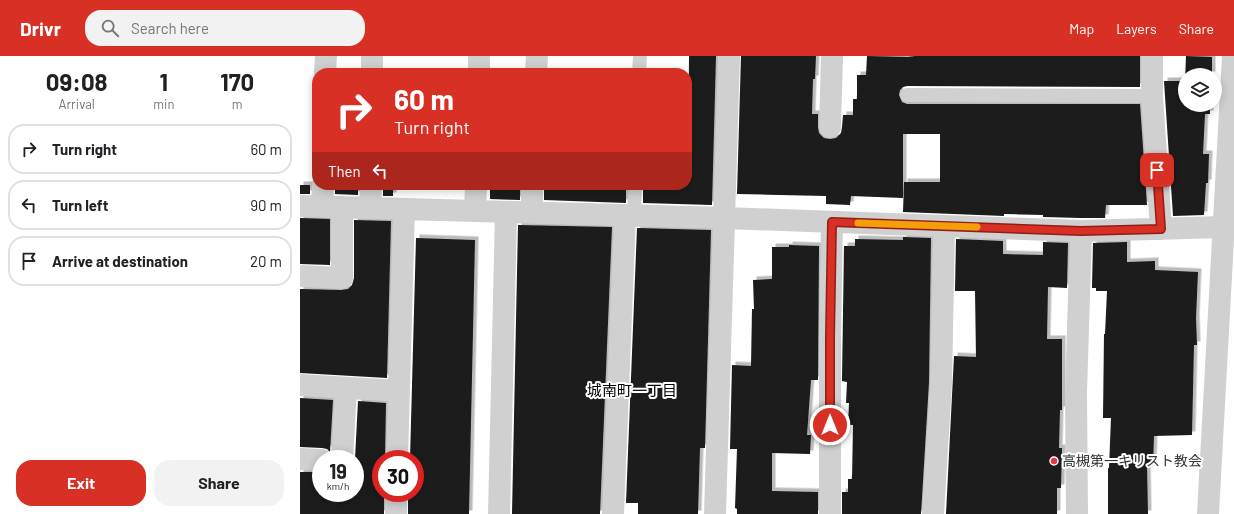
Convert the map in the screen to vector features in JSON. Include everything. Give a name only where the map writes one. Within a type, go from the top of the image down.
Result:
[{"type":"street","points":[[325,68],[326,56]]},
{"type":"street","points":[[372,56],[372,68]]},
{"type":"street","points":[[479,56],[479,68]]},
{"type":"street","points":[[536,56],[536,68]]},
{"type":"street","points":[[714,514],[725,218],[729,56]]},
{"type":"street","points":[[830,127],[832,56]]},
{"type":"street","points":[[1152,56],[1152,96],[1161,229]]},
{"type":"street","points":[[1208,514],[1228,226],[1233,56]]},
{"type":"street","points":[[300,276],[342,278],[332,207],[325,190]]},
{"type":"street","points":[[370,190],[370,208]]},
{"type":"street","points":[[475,211],[476,190]]},
{"type":"street","points":[[532,190],[532,213]]},
{"type":"street","points":[[300,206],[725,218],[1081,231],[1228,226]]},
{"type":"street","points":[[397,450],[404,209]]},
{"type":"street","points":[[499,514],[506,212]]},
{"type":"street","points":[[613,514],[629,215]]},
{"type":"street","points":[[830,514],[830,337],[832,222]]},
{"type":"street","points":[[933,514],[941,383],[944,226]]},
{"type":"street","points":[[1077,514],[1076,393],[1081,231]]},
{"type":"street","points":[[300,385],[399,391]]},
{"type":"street","points":[[343,450],[346,388]]},
{"type":"street","points":[[300,459],[312,460]]},
{"type":"street","points":[[396,502],[396,514]]},
{"type":"lane","points":[[639,68],[640,56]]},
{"type":"lane","points":[[906,95],[1152,96]]},
{"type":"lane","points":[[629,215],[634,190]]},
{"type":"building","points":[[689,56],[716,56],[712,205],[643,203],[643,190],[692,190],[692,68],[689,68]]},
{"type":"building","points":[[741,56],[816,56],[815,79],[813,79],[812,114],[818,114],[819,133],[824,138],[830,139],[836,138],[841,133],[843,115],[853,115],[853,99],[857,99],[857,75],[866,75],[867,56],[1140,56],[1140,87],[907,86],[900,90],[899,95],[902,102],[907,104],[1140,104],[1147,205],[1106,205],[1105,218],[903,212],[904,182],[940,182],[940,134],[903,134],[903,198],[851,196],[850,205],[826,204],[826,196],[737,194]]},
{"type":"building","points":[[1186,56],[1212,57],[1212,68],[1185,68]]},
{"type":"building","points":[[1164,81],[1178,81],[1178,112],[1210,112],[1210,114],[1205,114],[1203,154],[1209,154],[1208,183],[1206,183],[1204,215],[1173,216]]},
{"type":"building","points":[[300,185],[310,185],[310,194],[300,194]]},
{"type":"building","points":[[335,190],[358,190],[358,195],[335,194]]},
{"type":"building","points":[[383,190],[393,190],[393,196],[383,196]]},
{"type":"building","points":[[490,190],[520,190],[520,200],[490,199]]},
{"type":"building","points":[[544,190],[626,190],[626,203],[544,200]]},
{"type":"building","points":[[300,218],[330,219],[330,265],[300,264]]},
{"type":"building","points":[[354,220],[391,221],[387,378],[300,373],[300,289],[341,290],[348,289],[352,285],[354,278]]},
{"type":"building","points":[[518,225],[612,227],[600,514],[512,514]]},
{"type":"building","points":[[637,228],[711,230],[705,448],[700,448],[698,514],[638,514],[638,503],[626,503]]},
{"type":"building","points":[[903,237],[931,238],[929,382],[921,514],[842,514],[842,492],[848,492],[848,479],[852,479],[853,425],[848,425],[849,403],[846,403],[847,382],[842,381],[844,246],[855,246],[855,239],[903,240]]},
{"type":"building","points":[[416,238],[475,240],[469,514],[408,514],[408,502],[424,502],[424,450],[410,450]]},
{"type":"building","points":[[956,239],[1003,241],[1003,254],[1043,255],[1043,242],[1068,243],[1067,288],[1048,287],[1047,339],[1062,339],[1062,410],[1060,410],[1059,448],[1062,448],[1061,488],[1057,488],[1057,514],[946,514],[954,356],[976,357],[975,291],[955,291]]},
{"type":"building","points":[[1127,242],[1127,262],[1155,261],[1155,270],[1198,272],[1196,318],[1197,345],[1194,345],[1192,435],[1154,436],[1153,465],[1147,465],[1148,514],[1108,514],[1108,468],[1111,418],[1103,418],[1104,334],[1107,291],[1096,291],[1096,288],[1092,288],[1093,243]]},
{"type":"building","points":[[789,245],[819,246],[818,380],[811,380],[807,435],[811,435],[810,454],[772,453],[772,491],[818,492],[818,514],[737,514],[737,509],[735,508],[737,449],[730,449],[732,365],[751,366],[752,309],[754,309],[753,280],[772,279],[772,247],[789,247]]},
{"type":"building","points":[[300,398],[333,400],[330,450],[300,447]]},
{"type":"building","points":[[358,401],[386,403],[385,450],[372,450],[372,502],[384,502],[384,514],[300,514],[300,472],[312,472],[312,502],[364,502],[364,450],[355,450]]},
{"type":"slow traffic","points":[[858,223],[977,227]]},
{"type":"place","name":"高槻第一キリスト教会","points":[[1054,461]]},
{"type":"district","name":"城南町一丁目","points":[[632,391]]},
{"type":"route","points":[[830,425],[832,222],[1081,231],[1161,229],[1157,170]]}]
